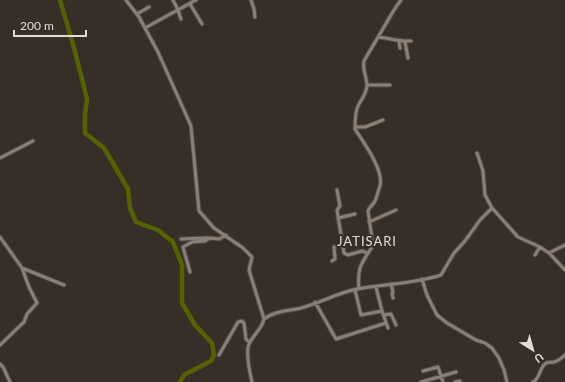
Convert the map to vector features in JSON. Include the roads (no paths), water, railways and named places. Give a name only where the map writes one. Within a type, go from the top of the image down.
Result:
[{"type":"street","points":[[126,0],[145,28],[161,58],[191,126],[199,211],[214,228],[247,251],[252,257],[249,270],[264,319],[248,348],[252,382]]},
{"type":"street","points":[[172,0],[181,19]]},
{"type":"street","points":[[186,0],[202,24]]},
{"type":"street","points":[[145,28],[196,0]]},
{"type":"street","points":[[251,0],[255,17]]},
{"type":"street","points":[[382,310],[361,314],[357,289],[358,271],[373,245],[368,211],[374,202],[380,182],[373,158],[355,127],[358,107],[364,96],[367,85],[363,71],[364,63],[401,0]]},
{"type":"street","points":[[136,14],[149,7]]},
{"type":"street","points":[[378,37],[405,42],[411,41]]},
{"type":"street","points":[[399,41],[400,48]]},
{"type":"street","points":[[405,42],[408,58]]},
{"type":"street","points":[[367,85],[390,85]]},
{"type":"street","points":[[355,127],[361,128],[383,120]]},
{"type":"street","points":[[0,158],[33,141]]},
{"type":"street","points":[[477,153],[483,170],[485,195],[492,208],[518,237],[540,247],[549,253],[565,270]]},
{"type":"street","points":[[337,190],[340,206],[340,208],[337,209],[338,218],[344,253],[346,255],[351,255],[362,252],[367,253]]},
{"type":"street","points":[[264,319],[270,315],[305,307],[315,302],[357,289],[422,280],[443,274],[454,253],[465,241],[480,220],[492,208]]},
{"type":"street","points":[[369,222],[396,210]]},
{"type":"street","points":[[338,218],[355,214]]},
{"type":"street","points":[[181,239],[219,239],[226,235]]},
{"type":"street","points":[[0,237],[22,268],[28,287],[37,302],[37,305],[27,314],[24,322],[0,344]]},
{"type":"street","points":[[190,272],[183,246],[192,242],[205,241],[208,238]]},
{"type":"street","points":[[332,261],[335,259],[334,247],[342,244]]},
{"type":"street","points":[[549,253],[565,245]]},
{"type":"street","points":[[535,255],[540,247]]},
{"type":"street","points":[[22,268],[64,285]]},
{"type":"street","points":[[422,280],[427,295],[437,315],[444,322],[492,348],[499,358],[507,382]]},
{"type":"street","points":[[391,284],[393,298]]},
{"type":"street","points":[[376,287],[388,328]]},
{"type":"street","points":[[315,302],[336,339],[386,323]]},
{"type":"street","points":[[383,315],[391,314],[396,325]]},
{"type":"street","points":[[219,355],[236,325],[241,321],[244,323],[246,338],[250,343]]},
{"type":"street","points":[[533,382],[536,380],[540,370],[546,364],[549,362],[554,362],[565,356]]},
{"type":"street","points":[[0,364],[10,382]]},
{"type":"street","points":[[423,372],[438,367],[443,382]]},
{"type":"street","points":[[421,382],[456,372]]},
{"type":"street","points":[[455,382],[460,381]]},
{"type":"waterway","points":[[60,0],[87,99],[85,133],[104,148],[128,189],[130,208],[136,222],[158,230],[173,242],[182,265],[182,303],[195,325],[212,343],[214,355],[211,361],[184,375],[180,382]]},
{"type":"district","name":"JATISARI","points":[[367,241]]}]
